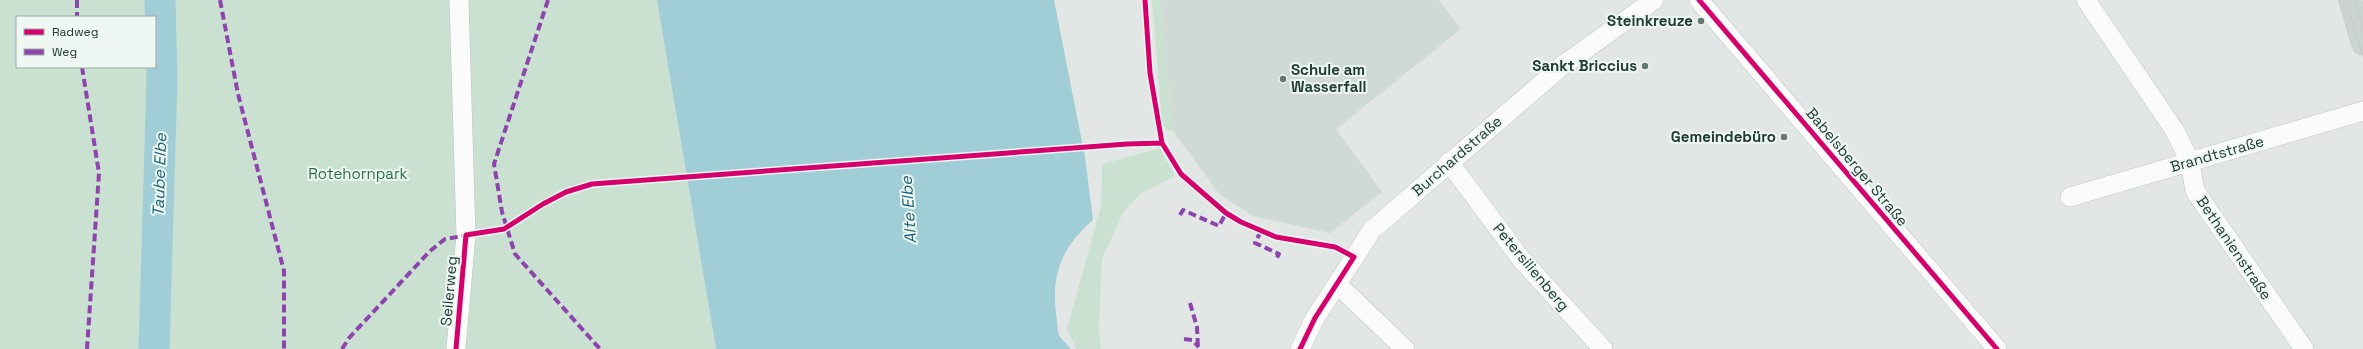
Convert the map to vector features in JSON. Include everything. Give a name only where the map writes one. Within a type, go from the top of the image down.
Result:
[{"type":"main road","points":[[2350,0],[2363,44]]},
{"type":"street","name":"Seilerweg","points":[[456,349],[466,235],[459,0]]},
{"type":"street","name":"Burchardstraße","points":[[1300,349],[1315,318],[1372,230],[1562,66],[1654,0]]},
{"type":"street","name":"Babelsberger Straße","points":[[1699,0],[1997,349]]},
{"type":"street","name":"Bethanienstraße","points":[[2086,0],[2175,131],[2190,162],[2195,191],[2304,349]]},
{"type":"street","name":"Brandtstraße","points":[[2070,196],[2363,111]]},
{"type":"street","name":"Petersilienberg","points":[[1449,162],[1521,259],[1603,349]]},
{"type":"street","points":[[1337,284],[1405,349]]},
{"type":"shaded area","name":"Schule am Wasserfall","points":[[1160,0],[1439,0],[1461,29],[1336,129],[1382,192],[1330,233],[1253,216],[1220,195],[1173,131]]},
{"type":"green space","name":"Rotehornpark","points":[[0,0],[657,0],[716,349],[0,349]]},
{"type":"green space","points":[[1152,0],[1160,0],[1173,131],[1166,129],[1162,124]]},
{"type":"green space","points":[[1160,148],[1175,176],[1140,194],[1123,213],[1102,259],[1099,325],[1101,349],[1076,349],[1067,329],[1101,206],[1102,164]]},
{"type":"water","name":"Alte Elbe","points":[[657,0],[1054,0],[1085,157],[1093,220],[1074,240],[1067,250],[1061,261],[1055,285],[1058,333],[1061,339],[1071,349],[716,349]]},
{"type":"waterway","name":"Taube Elbe","points":[[154,349],[162,79],[160,0]]},
{"type":"tram line","points":[[2346,0],[2363,57]]},
{"type":"tram line","points":[[2355,0],[2363,27]]},
{"type":"marked path","points":[[77,0],[77,16]]},
{"type":"marked path","points":[[220,0],[238,94],[284,271],[284,349]]},
{"type":"marked path","points":[[548,0],[494,164],[502,212],[515,254],[600,349]]},
{"type":"marked path","points":[[82,68],[99,173],[87,349]]},
{"type":"marked path","points":[[1180,215],[1183,210],[1219,226],[1226,213]]},
{"type":"marked path","points":[[1261,231],[1255,243],[1279,254],[1276,259]]},
{"type":"marked path","points":[[342,349],[349,338],[430,251],[445,239],[469,235]]},
{"type":"marked path","points":[[1190,303],[1197,327],[1198,349]]},
{"type":"marked path","points":[[1184,339],[1192,340],[1199,347]]},
{"type":"cycle path","points":[[1145,0],[1150,73],[1162,143],[1181,174],[1226,213],[1241,222],[1276,237],[1335,247],[1354,257],[1315,318],[1300,349]]},
{"type":"cycle path","points":[[1699,0],[1997,349]]},
{"type":"cycle path","points":[[456,349],[466,235],[504,229],[543,204],[566,192],[592,184],[1127,144],[1162,143]]},
{"type":"place","name":"Steinkreuze","points":[[1701,21]]},
{"type":"place","name":"Sankt Briccius","points":[[1645,66]]},
{"type":"place","name":"Schule am Wasserfall","points":[[1283,79]]},
{"type":"place","name":"Gemeindebüro","points":[[1784,137]]}]
